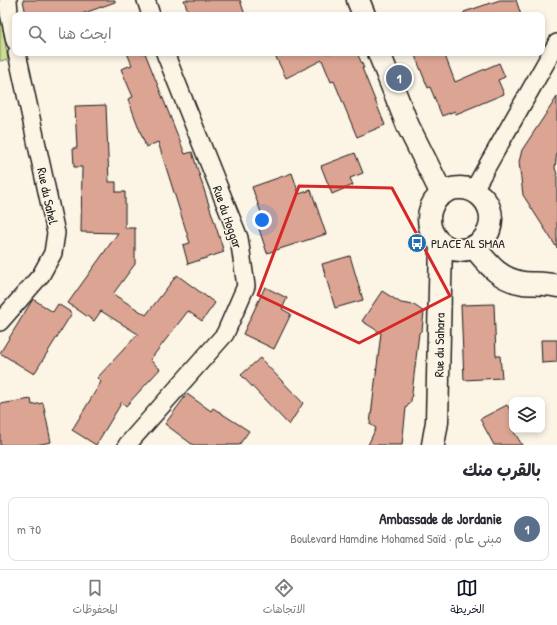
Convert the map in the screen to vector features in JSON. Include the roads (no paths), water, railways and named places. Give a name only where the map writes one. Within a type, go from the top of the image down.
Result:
[{"type":"street","points":[[8,0],[12,27]]},
{"type":"street","points":[[146,0],[150,12]]},
{"type":"street","points":[[358,0],[363,12]]},
{"type":"street","points":[[472,191],[557,43]]},
{"type":"street","name":"Rue du Sahel","points":[[0,322],[41,275],[53,253],[56,233],[19,56]]},
{"type":"street","name":"Rue du Hoggar","points":[[127,445],[225,334],[246,286],[238,238],[166,56]]},
{"type":"street","points":[[380,56],[408,126],[442,194]]},
{"type":"street","points":[[462,188],[472,191],[481,196],[491,213],[491,224],[488,233],[482,242],[474,248],[451,250],[441,244],[431,231],[429,221],[430,211],[434,202],[442,194],[451,190],[462,188]]},
{"type":"street","name":"Rue du Sahara","points":[[433,445],[437,422],[441,244]]},
{"type":"street","points":[[474,248],[493,270],[502,276],[523,283],[557,286]]},
{"type":"place","name":"Ambassade de Jordanie","points":[[399,78]]},
{"type":"place","name":"PLACE AL SMAA","points":[[417,243]]}]
